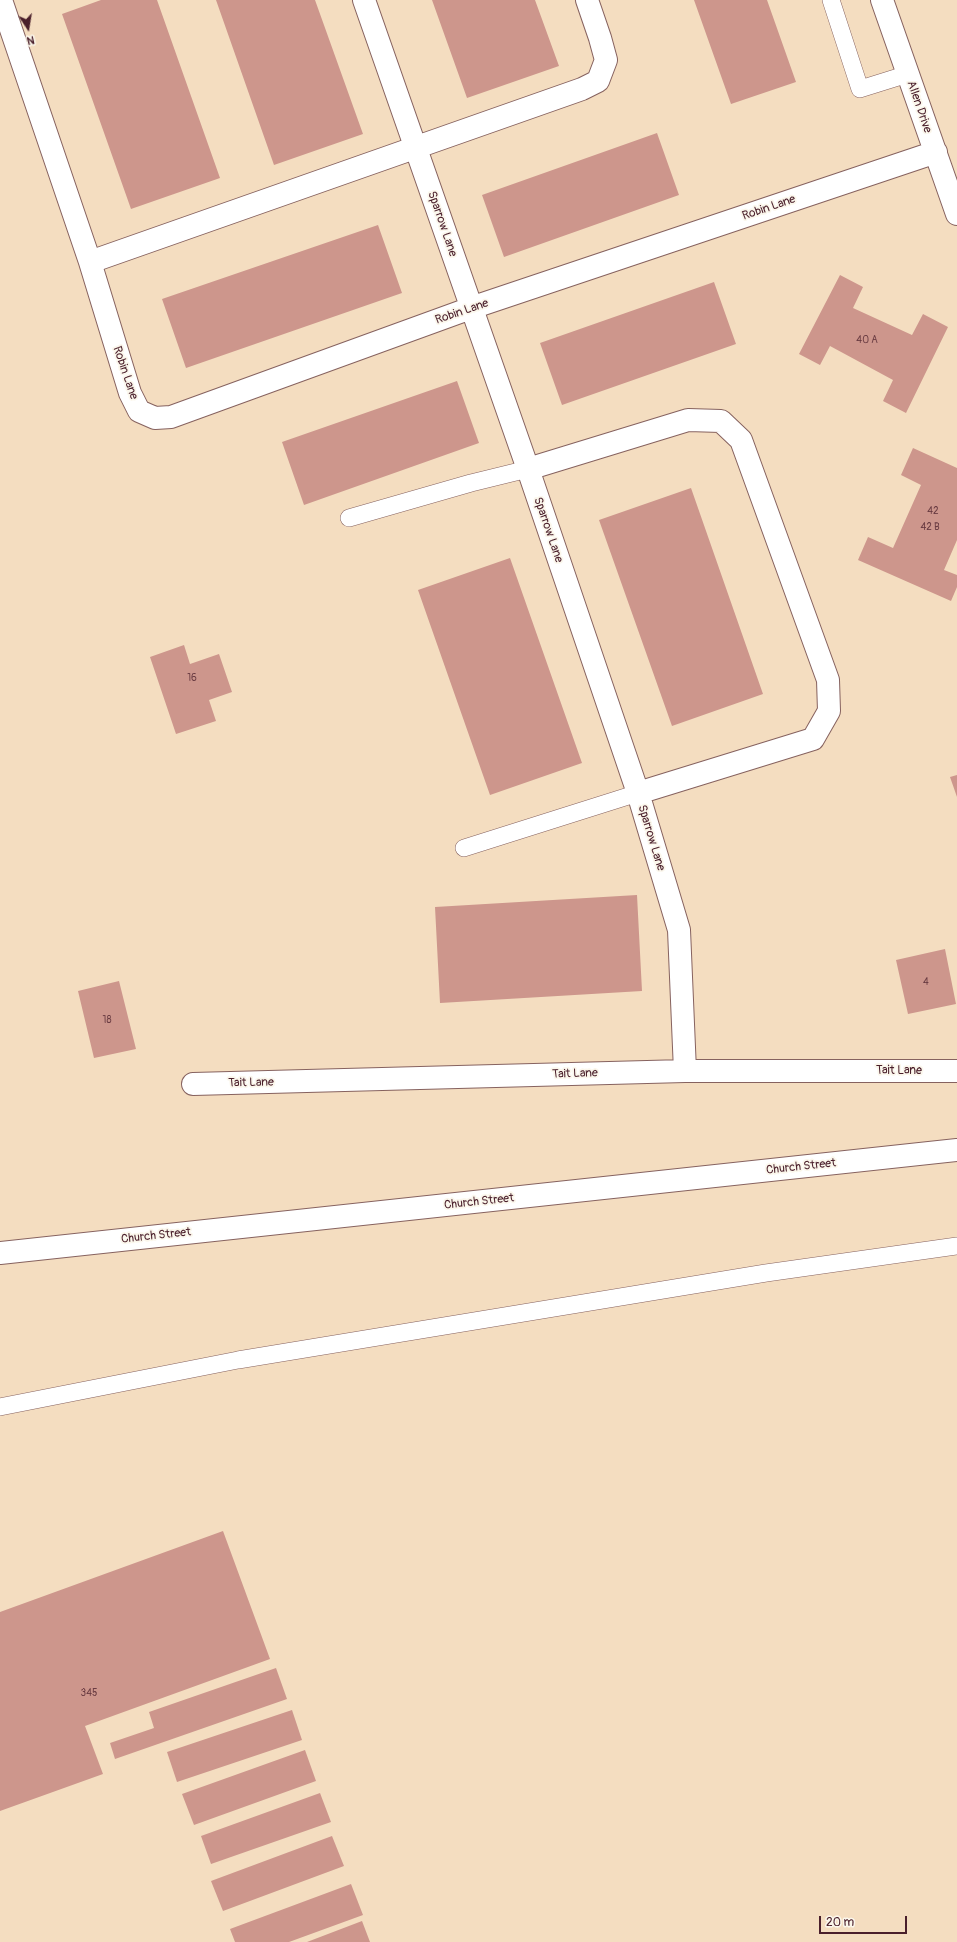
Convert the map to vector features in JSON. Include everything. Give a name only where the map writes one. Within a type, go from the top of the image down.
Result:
[{"type":"street","name":"Robin Lane","points":[[1,0],[90,262],[130,393],[139,412],[154,418],[170,417],[471,308],[936,152]]},
{"type":"street","name":"Sparrow Lane","points":[[364,0],[528,469],[638,793],[679,930],[685,1071]]},
{"type":"street","points":[[90,262],[582,89],[598,81],[606,60],[587,0]]},
{"type":"street","name":"Allen Drive","points":[[882,0],[957,214]]},
{"type":"street","points":[[528,469],[688,420],[721,421],[741,440],[828,680],[829,711],[813,739],[638,793]]},
{"type":"street","name":"Tait Lane","points":[[193,1084],[685,1071],[957,1071]]},
{"type":"street","name":"Church Street","points":[[0,1253],[957,1150]]},
{"type":"lane","points":[[831,0],[860,89],[908,74]]},
{"type":"lane","points":[[349,518],[471,483],[528,469]]},
{"type":"lane","points":[[464,848],[638,793]]},
{"type":"lane","points":[[0,1407],[238,1360],[766,1273],[957,1246]]},
{"type":"building","points":[[101,0],[157,0],[220,178],[131,209],[62,14]]},
{"type":"building","points":[[216,0],[315,0],[363,134],[274,165]]},
{"type":"building","points":[[432,0],[535,0],[559,66],[467,98]]},
{"type":"building","points":[[694,0],[767,0],[796,82],[731,104]]},
{"type":"building","points":[[657,133],[679,195],[504,257],[482,195]]},
{"type":"building","points":[[378,225],[402,293],[186,368],[162,299]]},
{"type":"building","points":[[840,275],[863,287],[853,308],[912,335],[923,314],[948,327],[906,413],[883,401],[893,380],[830,346],[820,365],[799,354]]},
{"type":"building","points":[[714,282],[736,344],[562,405],[540,343]]},
{"type":"building","points":[[457,381],[479,443],[304,505],[282,442]]},
{"type":"building","points":[[913,448],[957,468],[957,540],[944,570],[957,575],[957,587],[951,601],[858,560],[868,537],[893,548],[921,485],[901,475]]},
{"type":"building","points":[[691,488],[763,694],[672,726],[599,520]]},
{"type":"building","points":[[510,558],[582,763],[490,795],[418,590]]},
{"type":"building","points":[[184,645],[190,664],[219,654],[232,692],[209,700],[216,721],[176,734],[150,657]]},
{"type":"building","points":[[957,775],[957,797],[950,777]]},
{"type":"building","points":[[637,895],[642,991],[440,1003],[435,907]]},
{"type":"building","points":[[945,949],[956,1004],[908,1014],[896,960]]},
{"type":"building","points":[[119,981],[136,1049],[94,1058],[78,991]]},
{"type":"building","points":[[223,1531],[270,1659],[85,1726],[103,1774],[0,1811],[0,1612]]},
{"type":"building","points":[[276,1668],[287,1699],[115,1759],[110,1743],[154,1728],[149,1712]]},
{"type":"building","points":[[292,1710],[302,1740],[177,1782],[167,1752]]},
{"type":"building","points":[[305,1750],[316,1781],[194,1825],[182,1794]]},
{"type":"building","points":[[320,1793],[331,1822],[211,1864],[201,1836]]},
{"type":"building","points":[[332,1836],[344,1866],[223,1911],[211,1881]]},
{"type":"building","points":[[351,1884],[363,1915],[289,1942],[235,1942],[230,1929]]},
{"type":"building","points":[[362,1921],[370,1942],[307,1942]]}]
